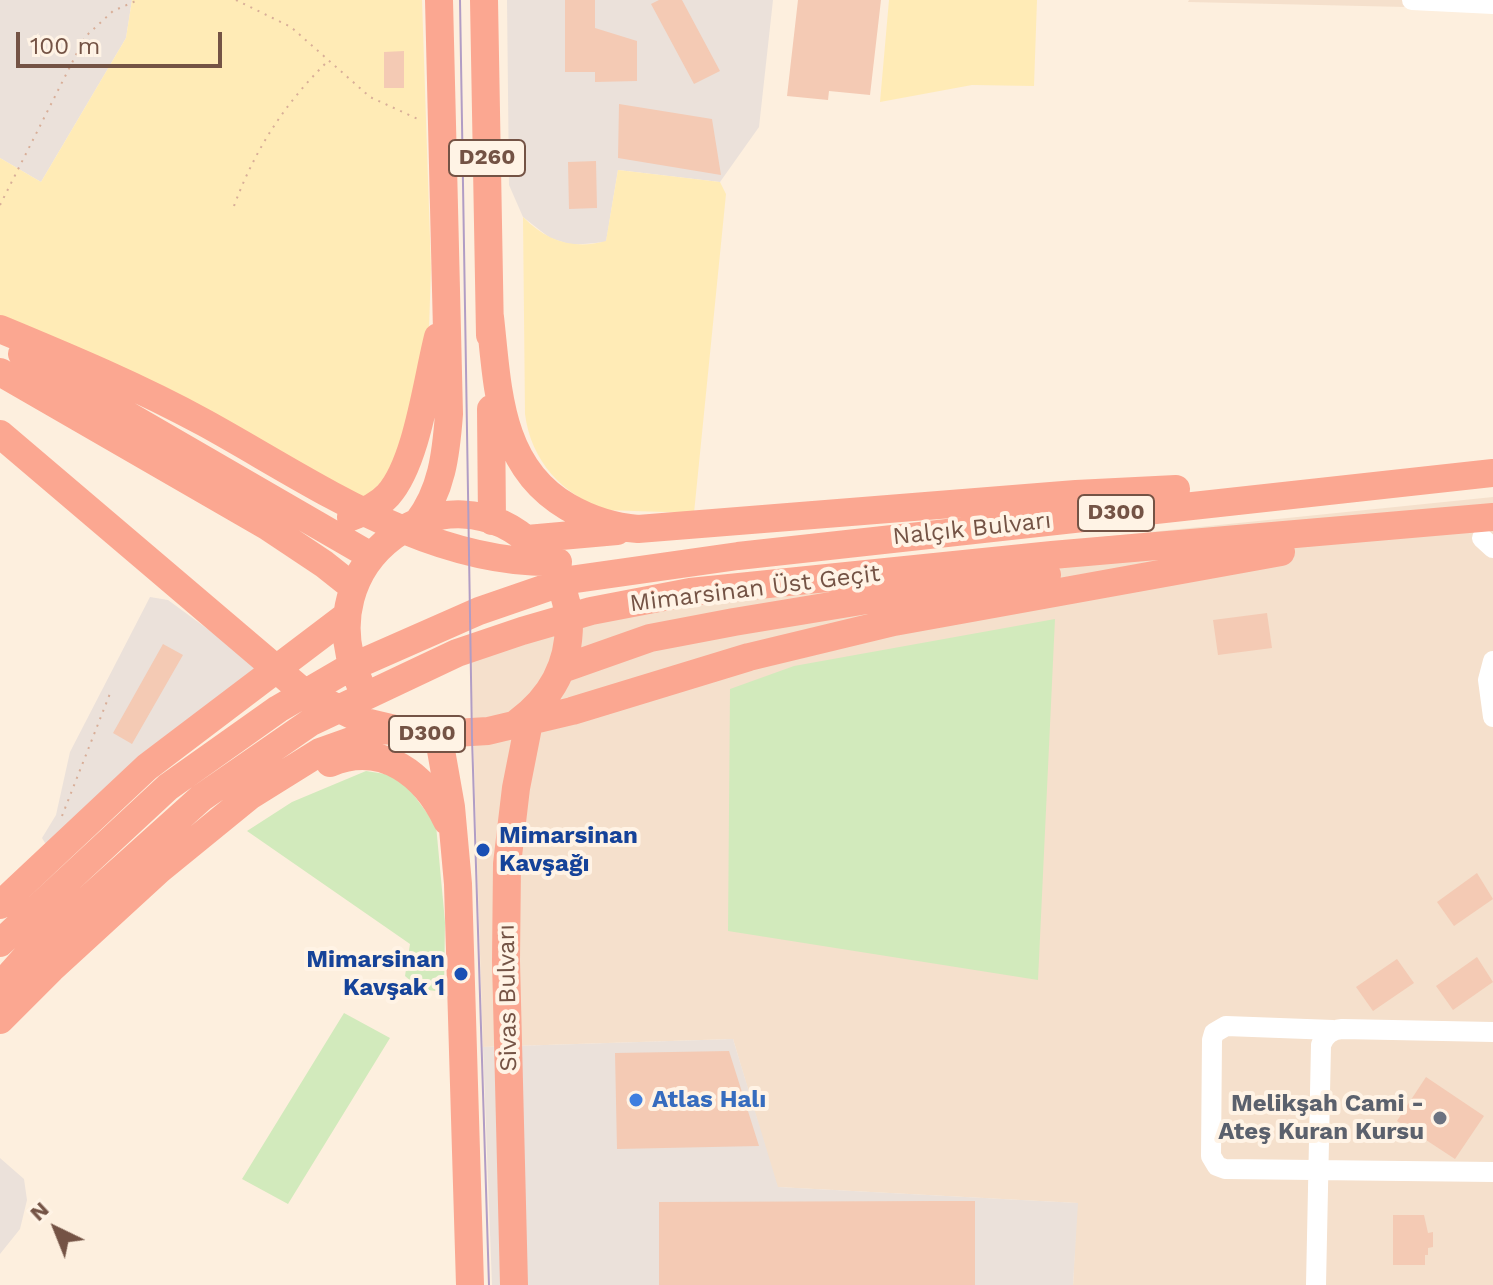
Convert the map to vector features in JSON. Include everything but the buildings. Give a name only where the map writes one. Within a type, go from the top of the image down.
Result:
[{"type":"highway","name":"D260","points":[[439,0],[445,305]]},
{"type":"highway","name":"D260","points":[[484,0],[490,317]]},
{"type":"highway","points":[[308,519],[331,520],[354,516],[375,506],[394,487],[411,451],[445,305]]},
{"type":"highway","points":[[417,523],[432,500],[445,460],[449,382],[445,305]]},
{"type":"highway","points":[[490,317],[492,521]]},
{"type":"highway","points":[[490,317],[501,410],[513,447],[527,471],[549,494],[578,513],[611,525],[638,529]]},
{"type":"highway","name":"D300","points":[[0,329],[103,371],[364,511],[445,545],[492,558],[549,562],[738,556]]},
{"type":"highway","points":[[0,341],[371,556]]},
{"type":"highway","points":[[0,372],[267,526],[353,587]]},
{"type":"highway","name":"D300","points":[[0,434],[301,690],[366,722],[421,735],[488,731],[572,711],[749,657],[894,622],[1275,553]]},
{"type":"highway","name":"Nalçık Bulvarı","points":[[738,556],[1493,473]]},
{"type":"highway","points":[[527,539],[1076,494],[1228,487],[1316,491]]},
{"type":"highway","points":[[0,1020],[159,870],[251,795],[320,752],[382,730],[462,740],[486,736],[516,723],[543,700],[562,669],[569,641],[565,598],[547,560],[527,539],[492,521],[454,516],[417,523],[392,537],[371,556],[353,587],[345,617],[346,641],[351,665],[361,686],[394,721],[427,735]]},
{"type":"highway","points":[[562,669],[650,638],[818,607],[1031,576],[1490,534]]},
{"type":"highway","name":"Nalçık Bulvarı","points":[[1052,555],[1490,534]]},
{"type":"highway","name":"Mimarsinan Üst Geçit","points":[[0,986],[33,949],[201,798],[311,722],[457,653],[591,611],[690,592],[1052,555]]},
{"type":"highway","name":"Mimarsinan Üst Geçit","points":[[6,924],[168,787],[278,709],[345,670],[479,611],[569,580],[738,556]]},
{"type":"highway","points":[[6,924],[147,767],[345,617]]},
{"type":"highway","name":"Sivas Bulvarı","points":[[514,1285],[506,961],[507,864],[516,788],[531,712]]},
{"type":"highway","name":"Sivas Bulvarı","points":[[427,735],[456,845],[470,1285]]},
{"type":"highway","points":[[251,795],[341,759],[363,756],[379,758],[407,770],[425,785],[441,809],[456,845]]},
{"type":"street","points":[[1412,0],[1493,4]]},
{"type":"street","points":[[1493,661],[1488,680],[1493,717]]},
{"type":"street","points":[[1493,1032],[1226,1026],[1217,1029],[1212,1040],[1211,1156],[1214,1163],[1225,1169],[1493,1172]]},
{"type":"street","points":[[1316,1285],[1321,1045],[1333,1030]]},
{"type":"path","points":[[0,205],[85,37],[113,11],[138,0]]},
{"type":"path","points":[[236,0],[291,27],[355,86],[378,102],[404,115],[441,125]]},
{"type":"path","points":[[234,206],[267,135],[296,94],[329,60]]},
{"type":"path","points":[[61,819],[111,691]]},
{"type":"shaded area","points":[[0,0],[132,0],[126,38],[41,182],[0,158]]},
{"type":"shaded area","points":[[507,0],[773,0],[759,127],[720,182],[618,170],[606,242],[572,245],[550,238],[523,217],[509,185]]},
{"type":"shaded area","points":[[1493,0],[1493,9],[1188,2]]},
{"type":"shaded area","points":[[1493,497],[1493,1285],[1073,1285],[1077,1203],[777,1187],[733,1039],[483,1047],[470,637],[710,577]]},
{"type":"shaded area","points":[[150,597],[168,600],[262,669],[50,851],[42,838],[56,815],[70,752]]},
{"type":"shaded area","points":[[733,1039],[778,1187],[1078,1203],[1073,1285],[492,1285],[483,1047]]},
{"type":"shaded area","points":[[0,1158],[24,1179],[27,1200],[20,1229],[0,1254]]},
{"type":"green space","points":[[1055,619],[1038,980],[728,931],[730,689],[794,666]]},
{"type":"green space","points":[[366,771],[385,774],[404,782],[436,825],[445,922],[444,992],[420,989],[405,976],[410,944],[247,831],[292,802]]},
{"type":"green space","points":[[344,1013],[390,1038],[288,1204],[242,1179]]},
{"type":"sand","points":[[132,0],[422,0],[431,269],[429,328],[399,463],[364,500],[0,315],[0,158],[41,182],[126,38]]},
{"type":"sand","points":[[889,0],[1037,0],[1034,86],[972,85],[880,102]]},
{"type":"sand","points":[[618,170],[720,182],[726,194],[694,513],[605,510],[589,503],[551,474],[528,431],[525,414],[523,217],[541,232],[561,241],[594,244],[606,241]]},
{"type":"tram line","points":[[460,0],[472,738],[489,1285]]},
{"type":"place","name":"Mimarsinan Kavşağı","points":[[483,850]]},
{"type":"place","name":"Mimarsinan Kavşak 1","points":[[461,974]]},
{"type":"place","name":"Atlas Halı","points":[[636,1100]]},
{"type":"place","name":"Melikşah Cami - Ateş Kuran Kursu","points":[[1440,1118]]}]
